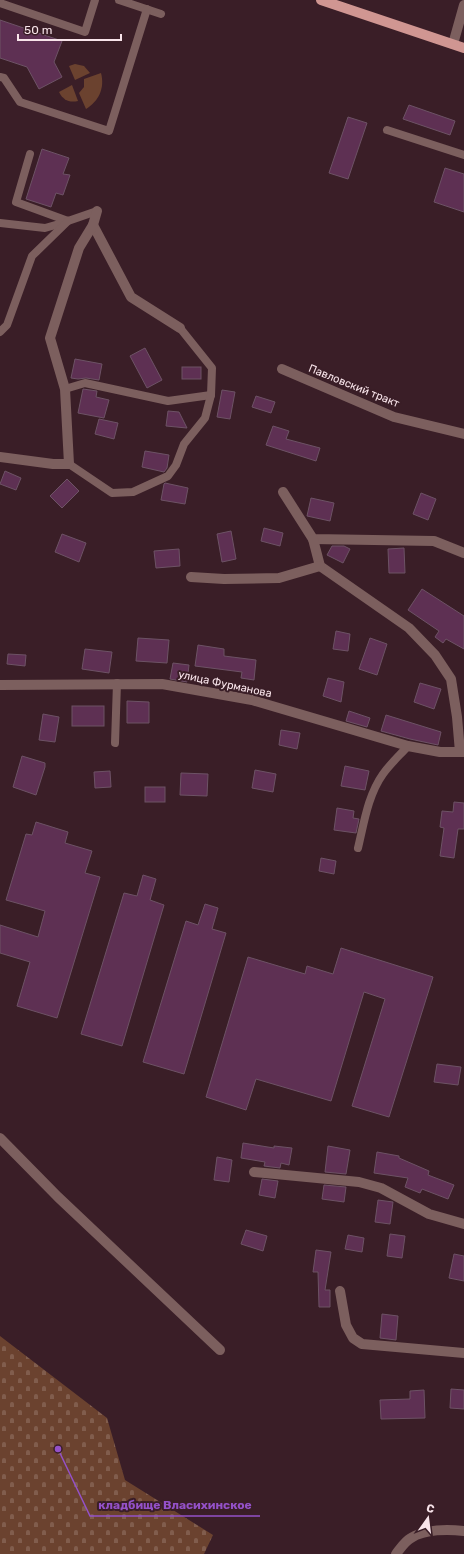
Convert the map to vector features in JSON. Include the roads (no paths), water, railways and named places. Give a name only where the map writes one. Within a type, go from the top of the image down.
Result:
[{"type":"main road","points":[[321,0],[464,48]]},
{"type":"street","points":[[452,44],[464,6]]},
{"type":"street","points":[[0,457],[53,464],[69,464],[65,389],[50,338],[79,248],[93,225],[97,211]]},
{"type":"street","points":[[93,225],[131,297],[180,328]]},
{"type":"street","name":"Павловский тракт","points":[[282,369],[394,417],[464,434]]},
{"type":"street","points":[[283,492],[313,539],[320,566],[409,628],[435,656],[451,679],[462,752]]},
{"type":"street","points":[[313,539],[434,541],[464,553]]},
{"type":"street","points":[[191,577],[224,579],[279,578],[320,566]]},
{"type":"street","name":"улица Фурманова","points":[[0,685],[117,683],[162,684],[252,700],[408,746],[440,752],[462,752]]},
{"type":"street","points":[[0,1138],[64,1202],[220,1350]]},
{"type":"street","points":[[254,1172],[359,1182],[382,1188],[429,1214],[464,1224]]},
{"type":"street","points":[[340,1291],[346,1325],[353,1338],[362,1344],[464,1353]]},
{"type":"street","points":[[396,1554],[411,1538],[432,1531],[464,1531]]},
{"type":"lane","points":[[0,3],[85,32],[95,0]]},
{"type":"lane","points":[[119,0],[160,14]]},
{"type":"lane","points":[[0,77],[4,78],[20,102],[109,131],[147,10]]},
{"type":"lane","points":[[386,130],[464,155]]},
{"type":"lane","points":[[30,154],[16,202],[68,221]]},
{"type":"lane","points":[[0,223],[45,228],[97,211]]},
{"type":"lane","points":[[0,332],[7,325],[32,256],[68,221]]},
{"type":"lane","points":[[69,464],[112,493],[133,492],[168,476],[176,465],[184,444],[205,418],[211,395],[212,368],[180,328]]},
{"type":"lane","points":[[65,389],[85,383],[168,401],[211,395]]},
{"type":"lane","points":[[115,743],[117,683]]},
{"type":"lane","points":[[358,848],[367,808],[375,789],[383,774],[408,746]]},
{"type":"place","name":"кладбище Власихинское","points":[[58,1449]]}]
